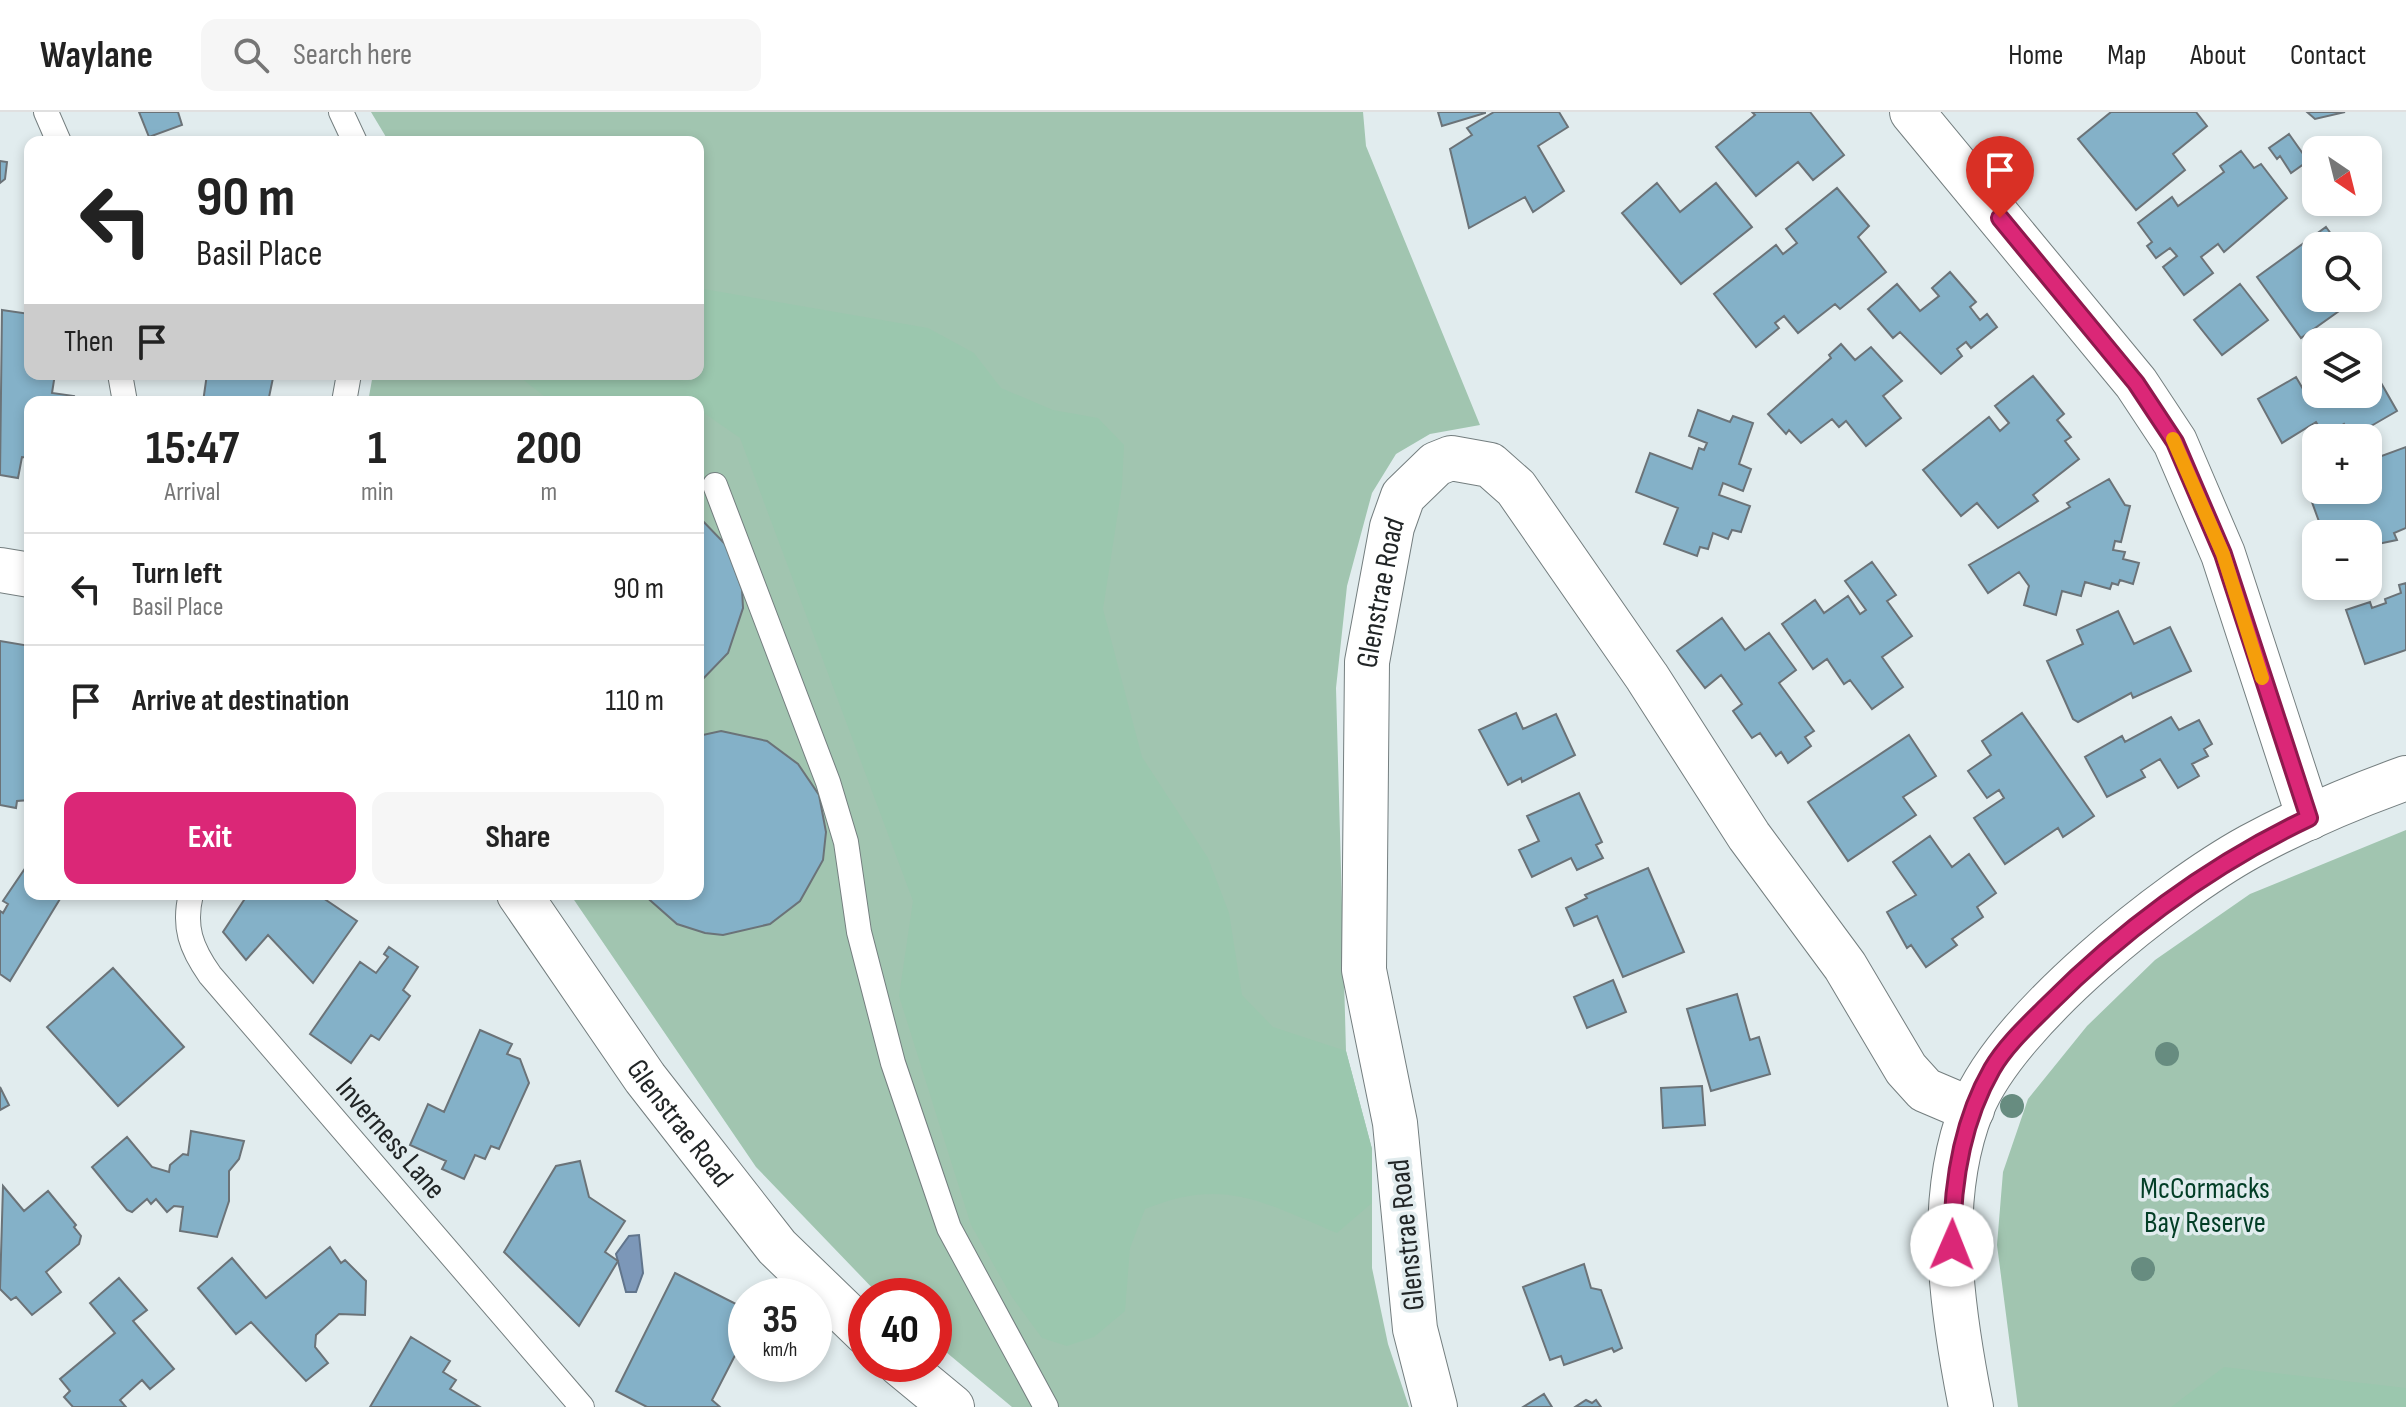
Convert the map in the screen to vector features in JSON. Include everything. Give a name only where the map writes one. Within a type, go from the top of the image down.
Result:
[{"type":"street","points":[[1912,112],[2136,383],[2175,442],[2223,554],[2309,818]]},
{"type":"street","name":"Glenstrae Road","points":[[1435,1407],[1415,1329],[1395,1123],[1364,970],[1367,662],[1392,527],[1403,496],[1436,464],[1451,458],[1470,459],[1490,465],[1516,488],[1647,677],[1749,836],[1845,966],[1906,1069],[1925,1090],[1972,1110]]},
{"type":"street","points":[[0,570],[24,574]]},
{"type":"street","points":[[1971,1407],[1957,1336],[1951,1276],[1953,1192],[1972,1110],[1993,1066],[2017,1038],[2106,951],[2189,887],[2249,847],[2309,818],[2406,778]]},
{"type":"street","name":"Glenstrae Road","points":[[523,900],[645,1078],[777,1247],[848,1316]]},
{"type":"street","points":[[922,1382],[952,1407]]},
{"type":"lane","points":[[46,112],[56,136]]},
{"type":"lane","points":[[341,112],[352,136]]},
{"type":"lane","points":[[715,485],[828,782],[846,842],[859,932],[893,1063],[949,1228],[1046,1407]]},
{"type":"lane","name":"Inverness Lane","points":[[190,900],[187,911],[192,949],[210,975],[582,1407]]},
{"type":"green space","points":[[371,112],[1363,112],[1366,146],[1480,425],[1430,434],[1396,454],[1372,493],[1347,586],[1336,688],[1346,1051],[1372,1149],[1372,1268],[1388,1344],[1409,1407],[1012,1407],[952,1357],[952,1278],[863,1278],[756,1167],[574,900],[704,900],[704,396],[369,396],[372,380],[704,380],[704,136],[385,136]]},
{"type":"green space","points":[[704,289],[928,328],[974,353],[1001,388],[1053,410],[1098,418],[1124,445],[1122,486],[1103,609],[1142,757],[1208,858],[1229,913],[1242,995],[1273,1027],[1346,1051],[1372,1149],[1372,1203],[1337,1233],[1265,1204],[1222,1194],[1173,1199],[1145,1209],[1130,1248],[1125,1311],[1094,1337],[1067,1346],[1042,1338],[1012,1297],[971,1225],[899,996],[913,901],[740,438],[704,413],[704,396],[544,396],[524,380],[704,380]]},
{"type":"green space","name":"McCormacks Bay Reserve","points":[[2406,830],[2406,1407],[2018,1407],[1997,1245],[2003,1172],[2028,1099],[2087,1026],[2155,960],[2250,894]]},
{"type":"green space","points":[[2224,1367],[2406,1388],[2406,1407],[2171,1407]]},
{"type":"water","points":[[639,1235],[643,1273],[636,1292],[626,1292],[616,1254],[629,1236]]},
{"type":"building","points":[[139,112],[178,112],[182,125],[149,136]]},
{"type":"building","points":[[1438,112],[1485,112],[1485,113],[1442,126]]},
{"type":"building","points":[[1494,112],[1559,112],[1568,127],[1538,146],[1564,191],[1533,212],[1525,197],[1469,228],[1450,149],[1472,135],[1467,128]]},
{"type":"building","points":[[1752,112],[1810,112],[1844,155],[1813,180],[1798,162],[1756,196],[1716,147],[1755,115]]},
{"type":"building","points":[[2111,112],[2196,112],[2207,126],[2173,154],[2185,170],[2136,210],[2078,139]]},
{"type":"building","points":[[2307,112],[2345,112],[2315,119]]},
{"type":"building","points":[[2289,134],[2302,152],[2302,165],[2291,173],[2280,156],[2277,159],[2269,148]]},
{"type":"building","points":[[2241,151],[2254,168],[2261,164],[2287,198],[2224,252],[2218,244],[2201,257],[2213,273],[2184,295],[2163,267],[2177,256],[2170,248],[2156,258],[2147,246],[2152,242],[2138,223],[2172,197],[2178,206],[2224,172],[2220,166]]},
{"type":"building","points":[[0,161],[7,162],[5,179],[0,183]]},
{"type":"building","points":[[1657,183],[1680,212],[1716,183],[1752,227],[1681,284],[1622,213]]},
{"type":"building","points":[[1837,188],[1869,226],[1858,237],[1886,272],[1840,309],[1835,304],[1798,333],[1784,316],[1775,323],[1779,328],[1756,347],[1714,294],[1776,245],[1783,254],[1797,243],[1786,229]]},
{"type":"building","points":[[2302,244],[2302,312],[2338,312],[2315,328],[2302,328],[2301,338],[2257,277]]},
{"type":"building","points":[[1950,272],[1976,302],[1970,307],[1980,320],[1987,314],[1997,327],[1971,348],[1966,342],[1957,349],[1962,356],[1941,374],[1900,332],[1893,338],[1868,309],[1897,284],[1920,311],[1939,296],[1932,288]]},
{"type":"building","points":[[2240,284],[2268,320],[2222,355],[2194,320]]},
{"type":"building","points":[[2,310],[24,313],[24,380],[54,380],[52,393],[74,396],[24,396],[24,457],[18,478],[0,475]]},
{"type":"building","points":[[1841,344],[1855,360],[1871,347],[1902,381],[1883,396],[1901,418],[1866,446],[1846,421],[1839,427],[1832,419],[1801,443],[1789,430],[1786,434],[1768,414],[1831,358],[1829,355]]},
{"type":"building","points":[[2033,376],[2064,414],[2057,420],[2071,437],[2065,441],[2079,459],[2033,495],[2038,501],[1998,528],[1977,503],[1961,516],[1923,470],[1989,417],[2000,431],[2009,423],[1995,406]]},
{"type":"building","points":[[2296,377],[2302,387],[2302,408],[2382,408],[2382,385],[2397,411],[2374,424],[2302,424],[2302,431],[2282,443],[2258,399]]},
{"type":"building","points":[[206,380],[273,380],[269,396],[204,396]]},
{"type":"building","points":[[1698,410],[1730,422],[1733,416],[1753,423],[1739,464],[1751,469],[1743,491],[1723,483],[1719,495],[1750,506],[1741,532],[1732,530],[1728,539],[1713,533],[1708,549],[1700,547],[1697,556],[1664,544],[1678,508],[1636,492],[1650,453],[1692,469],[1699,448],[1704,450],[1707,443],[1689,436]]},
{"type":"building","points":[[2406,447],[2406,528],[2394,533],[2397,540],[2382,543],[2382,520],[2318,520],[2313,504],[2382,504],[2382,456]]},
{"type":"building","points":[[2109,479],[2125,505],[2130,506],[2121,542],[2115,541],[2113,550],[2125,552],[2123,559],[2139,563],[2133,584],[2120,580],[2118,585],[2112,583],[2110,589],[2085,582],[2081,596],[2062,591],[2056,615],[2024,605],[2029,586],[2019,572],[1988,593],[1969,565],[2070,507],[2067,503]]},
{"type":"building","points":[[704,522],[726,545],[742,589],[743,608],[728,653],[704,678]]},
{"type":"building","points":[[1872,562],[1896,595],[1887,601],[1912,636],[1882,657],[1903,687],[1872,709],[1850,680],[1844,684],[1827,659],[1813,669],[1782,624],[1815,600],[1824,613],[1848,596],[1860,614],[1866,610],[1845,581]]},
{"type":"building","points":[[2406,583],[2406,650],[2365,664],[2346,610],[2370,602],[2372,608],[2386,603],[2385,599],[2401,593],[2399,585]]},
{"type":"building","points":[[2118,611],[2134,644],[2170,627],[2191,671],[2133,698],[2131,693],[2078,722],[2073,719],[2047,661],[2083,644],[2077,630]]},
{"type":"building","points":[[1722,618],[1745,650],[1769,633],[1796,670],[1779,683],[1814,731],[1805,737],[1811,746],[1788,763],[1781,752],[1776,756],[1760,733],[1752,738],[1733,711],[1742,704],[1721,675],[1705,688],[1677,651]]},
{"type":"building","points":[[0,641],[24,645],[24,800],[17,801],[16,808],[0,805]]},
{"type":"building","points":[[1516,713],[1523,729],[1556,714],[1575,755],[1522,782],[1521,778],[1508,785],[1479,730]]},
{"type":"building","points":[[2022,713],[2094,816],[2063,837],[2058,828],[2005,864],[1974,818],[2004,798],[1999,790],[1987,798],[1968,771],[1991,755],[1982,741]]},
{"type":"building","points":[[2171,717],[2179,730],[2199,720],[2212,744],[2204,749],[2208,756],[2192,764],[2199,776],[2178,788],[2160,759],[2141,770],[2145,777],[2107,797],[2085,757],[2122,736],[2125,742]]},
{"type":"building","points":[[721,731],[767,741],[798,764],[819,795],[826,832],[823,860],[800,901],[770,924],[723,935],[677,924],[650,900],[704,900],[704,735]]},
{"type":"building","points":[[1909,735],[1936,776],[1903,797],[1916,815],[1848,861],[1808,802]]},
{"type":"building","points":[[1579,793],[1602,842],[1596,845],[1603,858],[1577,870],[1571,858],[1532,877],[1519,850],[1539,841],[1527,816]]},
{"type":"building","points":[[1930,836],[1952,867],[1969,854],[1996,893],[1977,907],[1983,917],[1952,939],[1957,945],[1926,967],[1911,945],[1907,948],[1887,912],[1916,895],[1893,862]]},
{"type":"building","points":[[1648,868],[1684,952],[1623,977],[1597,916],[1574,926],[1566,908],[1587,898],[1585,895]]},
{"type":"building","points":[[24,870],[24,900],[59,900],[10,981],[0,974],[0,911],[3,913],[8,904],[3,901]]},
{"type":"building","points":[[244,900],[326,900],[357,921],[313,983],[268,935],[246,960],[223,932]]},
{"type":"building","points":[[389,947],[418,967],[403,990],[410,996],[379,1040],[371,1035],[351,1063],[310,1034],[360,962],[376,973],[388,957],[384,954]]},
{"type":"building","points":[[113,968],[184,1047],[118,1106],[47,1027]]},
{"type":"building","points":[[1613,980],[1626,1012],[1587,1028],[1574,997]]},
{"type":"building","points":[[1737,994],[1750,1040],[1759,1037],[1770,1074],[1711,1091],[1687,1009]]},
{"type":"building","points":[[480,1030],[512,1044],[507,1054],[520,1059],[529,1083],[499,1149],[491,1146],[485,1159],[475,1155],[464,1179],[442,1169],[446,1161],[410,1145],[428,1104],[444,1112]]},
{"type":"building","points":[[1702,1086],[1705,1125],[1663,1128],[1661,1088]]},
{"type":"building","points":[[0,1087],[9,1105],[0,1110]]},
{"type":"building","points":[[191,1131],[244,1141],[239,1159],[229,1171],[229,1201],[217,1237],[180,1231],[183,1207],[174,1206],[167,1212],[156,1199],[151,1204],[147,1199],[132,1212],[127,1210],[92,1167],[127,1137],[152,1167],[169,1172],[170,1165],[183,1154],[188,1155]]},
{"type":"building","points":[[580,1161],[589,1197],[625,1221],[605,1252],[618,1261],[579,1326],[504,1252],[556,1166]]},
{"type":"building","points":[[3,1186],[24,1211],[48,1191],[76,1225],[74,1227],[81,1236],[79,1244],[46,1272],[61,1292],[32,1315],[16,1297],[11,1300],[0,1289]]},
{"type":"building","points":[[330,1247],[341,1263],[345,1260],[366,1281],[365,1315],[339,1314],[316,1335],[315,1347],[328,1363],[306,1381],[251,1322],[236,1334],[198,1288],[232,1258],[266,1298]]},
{"type":"building","points":[[1584,1264],[1591,1288],[1601,1290],[1622,1348],[1614,1352],[1612,1348],[1564,1365],[1561,1356],[1550,1360],[1523,1287]]},
{"type":"building","points":[[675,1273],[728,1300],[728,1369],[712,1400],[720,1407],[647,1407],[616,1391]]},
{"type":"building","points":[[119,1278],[147,1310],[133,1321],[174,1369],[150,1389],[142,1380],[120,1400],[126,1407],[73,1407],[64,1397],[70,1391],[60,1379],[115,1333],[90,1303]]},
{"type":"building","points":[[411,1337],[450,1361],[443,1372],[456,1380],[450,1389],[480,1407],[370,1407]]},
{"type":"building","points":[[1544,1394],[1552,1407],[1523,1407]]},
{"type":"building","points":[[1586,1400],[1592,1403],[1596,1400],[1601,1407],[1575,1407]]},
{"type":"slow traffic","points":[[2173,439],[2223,554],[2262,678]]},
{"type":"route","points":[[1952,1245],[1953,1192],[1959,1159],[1972,1110],[1993,1066],[2070,982],[2118,941],[2189,887],[2249,847],[2309,818],[2223,554],[2175,442],[2136,383],[2000,218]]}]
